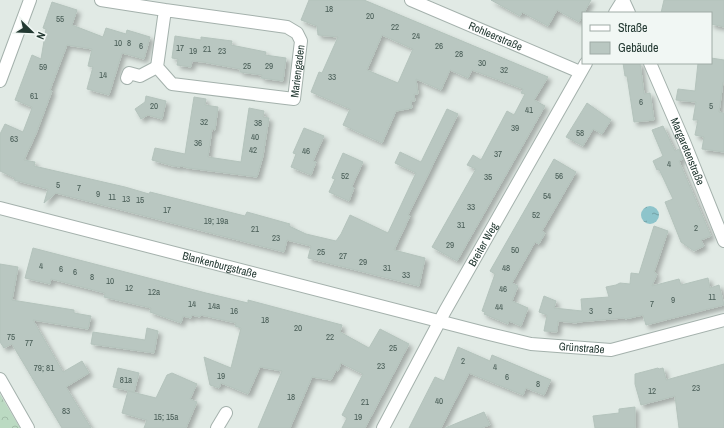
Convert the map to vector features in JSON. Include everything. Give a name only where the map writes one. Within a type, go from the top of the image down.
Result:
[{"type":"street","points":[[0,81],[30,0]]},
{"type":"street","name":"Mariengaden","points":[[101,0],[287,27],[297,34],[301,41],[294,99],[172,84],[157,67]]},
{"type":"street","name":"Rohleerstraße","points":[[411,0],[583,68]]},
{"type":"street","points":[[616,12],[623,0]]},
{"type":"street","points":[[623,0],[629,12]]},
{"type":"street","points":[[127,78],[129,72],[140,76],[157,67],[165,10]]},
{"type":"street","name":"Margaretenstraße","points":[[650,64],[685,144],[724,241]]},
{"type":"street","name":"Breiter Weg","points":[[383,428],[439,321],[583,68]]},
{"type":"street","name":"Blankenburgstraße","points":[[0,208],[439,321]]},
{"type":"street","name":"Grünstraße","points":[[439,321],[531,344],[611,350],[724,320]]},
{"type":"street","points":[[0,379],[28,428]]},
{"type":"street","points":[[217,428],[226,413]]},
{"type":"green space","points":[[0,394],[20,428],[0,428]]},
{"type":"water","points":[[650,206],[656,209],[659,215],[656,221],[650,224],[644,221],[641,215],[644,209]]},
{"type":"building","points":[[309,0],[364,0],[548,77],[534,100],[545,106],[457,261],[432,247],[476,169],[467,165],[473,155],[481,160],[507,111],[514,115],[525,94],[521,93],[523,89],[472,70],[468,78],[450,70],[441,90],[416,79],[418,94],[414,94],[415,101],[411,101],[412,108],[396,111],[382,143],[343,125],[350,109],[311,92],[319,72],[322,73],[338,37],[318,35],[317,26],[301,20]],"holes":[[[382,35],[413,49],[398,83],[367,70]]]},
{"type":"building","points":[[491,0],[591,0],[584,12],[582,12],[582,16],[579,22],[557,10],[548,26],[522,12],[520,16]]},
{"type":"building","points":[[664,0],[724,0],[724,27],[712,24],[712,12],[661,12]]},
{"type":"building","points":[[52,2],[77,10],[72,25],[103,37],[106,28],[126,34],[127,30],[150,37],[144,59],[122,53],[109,95],[87,89],[93,67],[88,66],[92,49],[67,45],[50,90],[52,91],[36,134],[24,160],[35,162],[34,166],[149,194],[150,192],[245,216],[247,212],[290,224],[289,226],[306,234],[336,241],[350,215],[388,233],[416,173],[395,163],[400,152],[421,162],[447,109],[458,114],[408,215],[410,216],[394,250],[425,258],[419,286],[308,258],[311,246],[287,240],[284,252],[56,193],[44,203],[48,189],[14,180],[15,178],[0,171],[0,134],[5,124],[23,132],[31,111],[32,107],[15,100],[32,55],[41,59],[46,29],[43,28]]},
{"type":"building","points":[[175,36],[201,40],[201,37],[232,41],[231,45],[266,52],[265,55],[286,58],[283,81],[261,78],[262,75],[240,72],[240,69],[203,62],[192,61],[191,67],[177,65],[178,59],[172,58]]},
{"type":"building","points":[[712,58],[724,60],[724,82],[719,112],[724,113],[724,152],[702,149],[704,137],[695,135],[698,120],[693,120],[696,102],[676,100],[678,89],[695,91],[698,64],[712,64]]},
{"type":"building","points":[[623,64],[640,64],[644,94],[650,93],[654,120],[634,122],[627,76],[625,76]]},
{"type":"building","points":[[146,96],[166,101],[162,119],[148,115],[141,119],[135,109],[145,102]]},
{"type":"building","points":[[194,97],[206,99],[205,105],[218,107],[215,130],[212,129],[208,157],[241,162],[249,108],[264,111],[263,117],[269,118],[263,156],[257,177],[173,166],[152,160],[155,148],[185,154]]},
{"type":"building","points":[[587,103],[611,120],[602,134],[593,129],[583,146],[566,137]]},
{"type":"building","points":[[663,126],[675,151],[679,149],[683,159],[679,161],[711,236],[701,240],[704,246],[694,251],[681,242],[665,202],[673,199],[659,169],[657,170],[653,161],[663,156],[652,130]]},
{"type":"building","points":[[304,128],[324,136],[313,161],[316,162],[311,175],[291,167],[296,154],[293,153]]},
{"type":"building","points":[[343,153],[363,162],[352,186],[354,188],[349,201],[329,192],[335,179],[332,178]]},
{"type":"building","points":[[554,159],[576,172],[542,231],[545,233],[539,244],[535,242],[512,283],[518,286],[512,301],[528,308],[521,326],[509,321],[508,324],[484,314],[485,312],[482,311],[495,274],[490,271]]},
{"type":"building","points":[[654,226],[668,231],[654,272],[657,274],[652,286],[679,279],[681,285],[708,278],[710,288],[719,285],[724,305],[646,325],[643,315],[625,319],[577,323],[558,321],[557,332],[544,331],[547,315],[539,312],[544,296],[556,301],[554,308],[582,311],[581,299],[609,297],[606,287],[620,283],[630,284],[631,273],[639,274]]},
{"type":"building","points":[[33,248],[206,293],[248,303],[248,300],[342,325],[340,332],[369,348],[380,329],[409,344],[365,428],[342,428],[347,418],[342,415],[363,374],[341,363],[338,371],[336,370],[331,380],[312,377],[290,428],[258,428],[282,371],[260,367],[248,394],[221,383],[219,388],[210,385],[204,357],[231,368],[241,328],[235,326],[236,323],[201,315],[200,317],[192,315],[191,318],[183,316],[181,323],[150,312],[151,308],[104,297],[105,293],[51,279],[50,284],[25,278]]},
{"type":"building","points":[[0,264],[18,267],[12,300],[74,310],[74,313],[91,316],[88,329],[33,320],[63,372],[82,361],[89,373],[66,387],[91,428],[62,428],[12,344],[4,348],[0,342]]},
{"type":"building","points":[[147,328],[158,331],[154,353],[91,344],[93,332],[145,340]]},
{"type":"building","points":[[458,347],[490,361],[492,355],[551,380],[544,395],[526,388],[523,395],[469,373],[441,428],[409,428],[435,377],[444,381]]},
{"type":"building","points":[[724,364],[724,428],[679,428],[675,396],[641,405],[635,384],[635,374],[663,368],[666,380]]},
{"type":"building","points":[[118,368],[139,373],[134,392],[113,387]]},
{"type":"building","points":[[172,373],[197,384],[190,399],[197,402],[186,428],[144,428],[147,420],[122,413],[128,391],[156,398],[167,375]]},
{"type":"building","points":[[635,407],[635,428],[595,428],[593,416],[619,413],[619,409]]},
{"type":"building","points":[[484,412],[490,425],[481,428],[445,428]]}]
